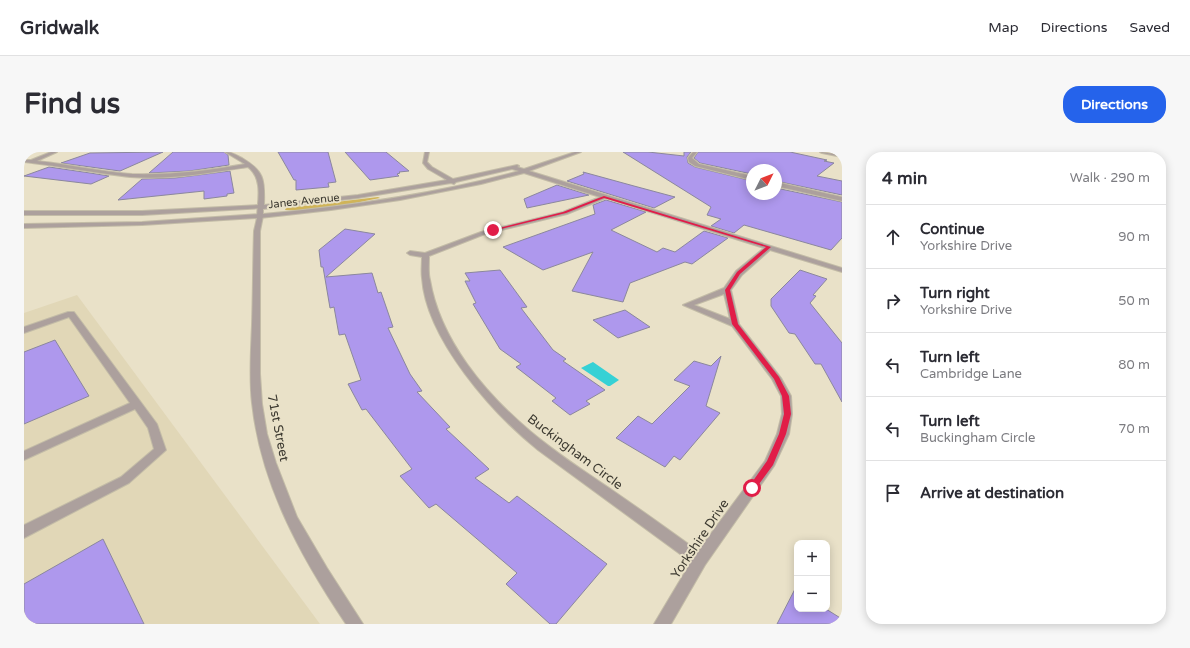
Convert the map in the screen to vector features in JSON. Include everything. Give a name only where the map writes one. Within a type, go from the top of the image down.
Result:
[{"type":"street","points":[[31,162],[55,152]]},
{"type":"street","points":[[227,152],[251,165]]},
{"type":"street","points":[[427,152],[425,162],[430,168],[462,186]]},
{"type":"street","name":"Janes Avenue","points":[[24,213],[142,214],[261,211],[370,204],[462,186],[522,171],[579,152]]},
{"type":"street","points":[[695,152],[690,158],[691,161],[697,165],[746,177]]},
{"type":"street","points":[[822,152],[842,156]]},
{"type":"street","points":[[24,161],[64,165],[130,175],[168,176],[202,173],[251,165]]},
{"type":"street","name":"Janes Avenue","points":[[24,226],[168,223],[261,211],[452,181],[526,163]]},
{"type":"street","name":"71st Street","points":[[251,165],[260,176],[262,184],[261,211],[257,231],[254,366],[257,404],[264,442],[273,476],[294,525],[326,584],[355,624]]},
{"type":"street","points":[[511,167],[842,270]]},
{"type":"street","points":[[782,185],[842,199]]},
{"type":"street","points":[[410,253],[426,255],[483,233],[565,213],[604,197]]},
{"type":"street","points":[[735,324],[687,305],[727,290],[739,273],[769,247]]},
{"type":"street","name":"Buckingham Circle","points":[[426,255],[424,267],[428,292],[431,304],[447,340],[491,398],[527,434],[700,560]]},
{"type":"street","name":"Yorkshire Drive","points":[[662,624],[700,560],[770,463],[782,434],[787,414],[786,396],[776,378],[735,324],[727,290]]},
{"type":"street","points":[[24,330],[71,314],[154,427],[160,450],[125,480],[24,532]]},
{"type":"street","points":[[24,456],[137,404]]},
{"type":"shaded area","points":[[378,197],[380,198],[333,207],[309,210],[285,210],[286,208]]},
{"type":"shaded area","points":[[77,295],[320,624],[24,624],[24,313]]},
{"type":"water","points":[[593,362],[619,380],[608,386],[581,368]]},
{"type":"building","points":[[163,152],[120,171],[61,163],[90,153]]},
{"type":"building","points":[[173,152],[224,152],[228,155],[229,165],[189,171],[149,173]]},
{"type":"building","points":[[278,152],[328,152],[336,182],[328,183],[329,187],[296,190],[296,180],[294,180]]},
{"type":"building","points":[[345,152],[386,152],[409,171],[399,172],[400,173],[397,174],[399,176],[370,180]]},
{"type":"building","points":[[623,152],[648,152],[684,156],[684,152],[691,152],[687,157],[688,163],[695,167],[746,180],[746,200],[782,200],[782,189],[842,202],[842,238],[831,250],[744,225],[734,233],[711,226],[721,219],[707,215],[711,207]]},
{"type":"building","points":[[698,152],[790,152],[827,160],[824,161],[834,163],[817,176],[842,181],[842,195],[782,182],[782,164],[746,164],[746,173],[700,163],[694,158]]},
{"type":"building","points":[[49,167],[109,176],[91,184],[24,176]]},
{"type":"building","points":[[230,171],[234,193],[227,194],[227,196],[204,199],[204,191],[118,200],[142,179],[175,178]]},
{"type":"building","points":[[583,172],[675,197],[654,208],[567,181],[584,174]]},
{"type":"building","points":[[557,185],[589,195],[527,208],[524,199]]},
{"type":"building","points":[[606,200],[646,212],[611,230],[657,252],[663,248],[675,252],[704,231],[728,238],[692,264],[685,262],[630,283],[623,302],[572,291],[593,252],[543,270],[503,247],[595,214],[593,205]]},
{"type":"building","points":[[345,229],[375,234],[326,277],[372,273],[378,293],[381,292],[393,327],[388,328],[410,374],[422,391],[417,392],[450,427],[446,429],[489,469],[475,478],[509,503],[517,496],[607,564],[556,624],[550,624],[506,584],[517,573],[436,504],[429,508],[400,476],[412,469],[366,409],[362,410],[348,384],[361,380],[345,334],[339,335],[334,307],[330,308],[323,267],[321,267],[319,250]]},
{"type":"building","points":[[500,270],[527,307],[521,308],[553,350],[566,359],[563,361],[605,390],[586,401],[590,404],[570,415],[552,401],[556,398],[516,367],[521,364],[500,349],[473,304],[476,303],[465,281],[470,281],[465,273]]},
{"type":"building","points":[[800,270],[827,279],[813,295],[816,296],[810,303],[842,343],[842,402],[821,364],[815,364],[795,334],[789,333],[771,306],[771,299]]},
{"type":"building","points":[[625,310],[650,327],[618,338],[593,320]]},
{"type":"building","points":[[55,340],[89,396],[24,424],[24,352]]},
{"type":"building","points":[[721,356],[706,406],[720,413],[680,460],[674,456],[665,467],[616,438],[638,416],[652,424],[690,386],[674,380],[694,361],[711,366]]},
{"type":"building","points":[[103,539],[144,624],[24,624],[24,584]]},
{"type":"building","points":[[794,591],[794,612],[830,612],[842,619],[842,624],[777,624]]},
{"type":"route","points":[[493,230],[565,213],[604,197],[769,247],[739,273],[727,290],[735,324],[776,378],[786,396],[787,414],[782,434],[770,463],[752,488]]}]
